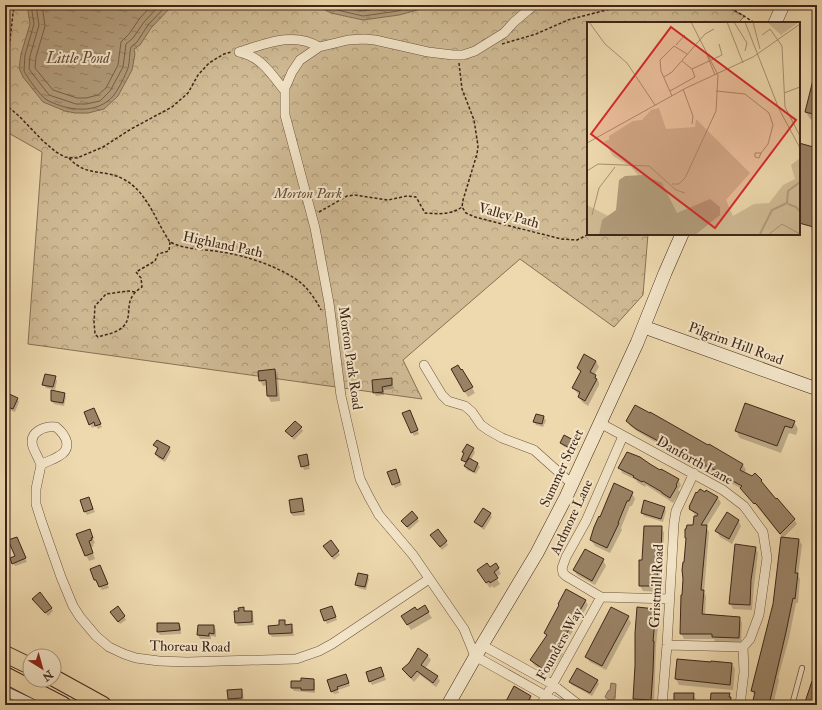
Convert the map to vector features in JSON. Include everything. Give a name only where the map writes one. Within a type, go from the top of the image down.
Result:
[{"type":"highway","points":[[5,654],[22,662]]},
{"type":"highway","points":[[5,675],[63,705]]},
{"type":"highway","points":[[62,682],[103,705]]},
{"type":"main road","points":[[775,22],[783,5]]},
{"type":"main road","name":"Summer Street","points":[[448,705],[537,553],[572,484],[644,327],[682,235]]},
{"type":"main road","name":"Pilgrim Hill Road","points":[[644,327],[817,389]]},
{"type":"street","points":[[239,52],[283,39],[310,42],[319,47],[348,40],[364,39],[375,40],[428,52],[459,55],[474,52],[485,46],[504,33],[514,22],[534,5]]},
{"type":"street","name":"Morton Park Road","points":[[319,47],[295,66],[285,88],[287,120],[312,217],[329,303],[341,396],[360,479],[379,514],[413,555],[479,650]]},
{"type":"street","points":[[239,52],[251,55],[260,61],[285,91]]},
{"type":"street","points":[[424,365],[442,395],[448,400],[465,406],[472,412],[481,425],[488,430],[502,438],[534,450],[572,484]]},
{"type":"street","name":"Danforth Lane","points":[[600,423],[723,490],[744,506],[763,532],[767,558],[759,615],[750,639],[743,647]]},
{"type":"street","name":"Ardmore Lane","points":[[624,436],[586,521],[562,568],[563,572],[566,576],[601,596],[670,599]]},
{"type":"street","name":"Thoreau Road","points":[[41,465],[36,489],[36,504],[61,577],[73,606],[88,628],[102,642],[116,651],[136,658],[187,662],[296,659],[319,651],[332,644],[429,579]]},
{"type":"street","name":"Gristmill Road","points":[[662,705],[674,523],[676,511],[694,473]]},
{"type":"street","name":"Founders Way","points":[[541,705],[601,596]]},
{"type":"street","points":[[667,645],[743,647],[744,672],[740,705]]},
{"type":"street","points":[[479,650],[552,684],[579,705]]},
{"type":"street","points":[[479,650],[545,696],[562,705]]},
{"type":"street","points":[[5,692],[35,705]]},
{"type":"lane","points":[[792,705],[802,668]]},
{"type":"path","points":[[5,60],[8,56],[14,5]]},
{"type":"path","points":[[485,46],[514,42],[568,20],[626,5]]},
{"type":"path","points":[[726,5],[753,22]]},
{"type":"path","points":[[69,158],[77,158],[89,154],[130,129],[164,112],[188,93],[198,75],[209,63],[224,54],[239,52]]},
{"type":"path","name":"Valley Path","points":[[459,55],[462,89],[474,120],[478,146],[477,154],[464,195],[462,208],[466,213],[475,217],[561,239],[577,240],[587,235]]},
{"type":"path","name":"Highland Path","points":[[5,104],[43,141],[62,156],[69,158],[75,165],[88,171],[119,176],[127,180],[142,194],[170,242],[178,246],[224,252],[253,259],[266,264],[300,282],[308,290],[322,311]]},
{"type":"path","points":[[312,217],[347,196],[355,195],[388,200],[407,196],[416,197],[425,213],[438,214],[455,212],[462,208]]},
{"type":"path","points":[[135,292],[128,291],[106,294],[95,306],[94,322],[98,337],[117,331],[126,324],[129,316],[128,305],[135,292],[142,287],[141,278],[136,272],[155,261],[158,254],[169,251],[170,242]]},
{"type":"green space","name":"Morton Park","points":[[5,5],[721,5],[745,16],[739,22],[587,22],[587,235],[648,235],[643,295],[614,327],[520,259],[403,360],[422,399],[28,344],[42,152],[5,131]]},
{"type":"water","name":"Little Pond","points":[[27,5],[173,5],[151,28],[140,45],[134,49],[135,54],[132,70],[118,96],[104,109],[88,113],[75,113],[65,111],[43,102],[23,77],[19,68],[21,54],[30,24]]},
{"type":"water","points":[[315,5],[436,5],[399,15],[363,20],[331,13]]},
{"type":"water","points":[[611,683],[616,684],[615,699],[609,700],[605,697],[610,690]]},
{"type":"building","points":[[815,72],[817,72],[817,115],[805,112]]},
{"type":"building","points":[[800,143],[817,148],[817,228],[800,223]]},
{"type":"building","points":[[584,354],[596,361],[590,372],[596,375],[595,378],[597,379],[585,401],[578,397],[580,392],[572,388],[581,371],[577,368]]},
{"type":"building","points":[[458,365],[473,387],[464,392],[451,369]]},
{"type":"building","points":[[275,369],[277,396],[267,396],[266,380],[259,381],[258,371]]},
{"type":"building","points":[[45,374],[56,376],[53,387],[42,385]]},
{"type":"building","points":[[392,378],[392,385],[382,387],[383,392],[373,393],[372,380]]},
{"type":"building","points":[[51,390],[65,393],[63,403],[51,401]]},
{"type":"building","points":[[7,393],[18,398],[13,409],[5,406],[5,397]]},
{"type":"building","points":[[745,403],[795,421],[792,428],[785,426],[777,446],[735,431]]},
{"type":"building","points":[[635,405],[708,445],[709,444],[743,464],[740,470],[752,476],[755,473],[776,499],[777,498],[795,519],[780,534],[758,506],[755,503],[754,504],[740,488],[742,486],[718,473],[719,472],[695,461],[678,449],[673,449],[636,429],[626,421]]},
{"type":"building","points":[[94,408],[101,424],[95,426],[94,422],[89,425],[84,412]]},
{"type":"building","points":[[410,410],[418,430],[411,433],[402,413]]},
{"type":"building","points":[[536,414],[544,416],[542,424],[533,422]]},
{"type":"building","points":[[295,421],[302,427],[292,437],[285,431]]},
{"type":"building","points":[[564,435],[577,442],[574,450],[560,443]]},
{"type":"building","points":[[157,440],[170,447],[163,459],[155,454],[158,448],[153,445]]},
{"type":"building","points":[[467,444],[474,448],[466,462],[461,460],[464,453],[462,452]]},
{"type":"building","points":[[627,452],[640,457],[660,470],[661,469],[679,479],[670,498],[643,481],[642,482],[618,468]]},
{"type":"building","points":[[307,454],[309,465],[301,467],[298,456]]},
{"type":"building","points":[[469,458],[478,463],[474,472],[464,466]]},
{"type":"building","points":[[396,469],[400,482],[392,485],[387,472]]},
{"type":"building","points":[[614,483],[633,492],[629,501],[627,501],[619,523],[607,548],[590,540],[594,527],[599,516],[600,517]]},
{"type":"building","points":[[700,489],[705,492],[706,490],[718,497],[701,525],[707,525],[701,590],[704,590],[702,614],[740,617],[739,638],[712,637],[712,634],[680,634],[683,579],[682,570],[686,538],[685,529],[687,525],[693,525],[694,516],[697,516],[698,514],[689,509],[689,507],[696,492],[697,493]]},
{"type":"building","points":[[89,497],[93,509],[84,512],[80,500]]},
{"type":"building","points":[[302,498],[304,511],[291,513],[289,500]]},
{"type":"building","points":[[644,500],[665,507],[661,519],[641,513]]},
{"type":"building","points":[[483,508],[491,513],[482,527],[474,522]]},
{"type":"building","points":[[412,511],[418,518],[407,527],[401,521]]},
{"type":"building","points":[[727,512],[739,520],[729,539],[715,531]]},
{"type":"building","points":[[644,526],[662,526],[661,553],[658,552],[657,586],[639,586],[639,560],[642,560]]},
{"type":"building","points":[[90,529],[93,538],[89,541],[93,553],[85,556],[76,534]]},
{"type":"building","points":[[438,529],[447,541],[440,547],[430,535]]},
{"type":"building","points":[[17,537],[26,558],[12,564],[10,558],[15,556],[8,540]]},
{"type":"building","points":[[781,537],[799,539],[795,573],[798,573],[795,599],[793,598],[769,705],[752,705],[755,692],[751,691],[773,604]]},
{"type":"building","points":[[331,540],[339,551],[332,557],[323,546]]},
{"type":"building","points":[[735,544],[756,547],[751,580],[750,605],[729,604]]},
{"type":"building","points":[[585,549],[604,559],[592,581],[573,570]]},
{"type":"building","points":[[487,563],[490,567],[496,563],[499,568],[494,572],[498,578],[490,583],[489,581],[486,583],[477,570]]},
{"type":"building","points":[[100,565],[108,584],[99,587],[96,580],[94,580],[90,569]]},
{"type":"building","points":[[358,573],[368,575],[365,587],[355,585]]},
{"type":"building","points":[[566,589],[586,600],[559,647],[561,648],[546,671],[530,660],[547,635],[544,633]]},
{"type":"building","points":[[40,592],[52,608],[45,613],[32,599]]},
{"type":"building","points":[[425,605],[429,612],[407,625],[401,616],[415,607],[417,610]]},
{"type":"building","points":[[118,606],[125,616],[118,622],[110,612]]},
{"type":"building","points":[[332,606],[336,617],[324,621],[320,610]]},
{"type":"building","points":[[244,607],[244,611],[252,611],[252,622],[235,623],[234,611],[239,611],[238,608]]},
{"type":"building","points":[[611,607],[629,616],[602,666],[585,657]]},
{"type":"building","points":[[637,607],[656,609],[653,641],[651,700],[633,699]]},
{"type":"building","points":[[279,620],[285,620],[285,625],[292,624],[292,633],[269,634],[268,626],[279,625]]},
{"type":"building","points":[[157,623],[179,623],[180,630],[157,632]]},
{"type":"building","points":[[198,625],[214,625],[214,634],[209,633],[209,636],[197,635]]},
{"type":"building","points":[[418,648],[428,655],[421,665],[438,676],[433,683],[417,671],[411,678],[402,669],[409,663]]},
{"type":"building","points":[[677,659],[732,663],[730,685],[675,679]]},
{"type":"building","points":[[381,667],[384,676],[369,682],[366,672]]},
{"type":"building","points":[[577,668],[598,680],[590,693],[569,682]]},
{"type":"building","points":[[346,674],[349,683],[337,687],[338,689],[331,692],[327,680]]},
{"type":"building","points":[[301,678],[314,679],[314,690],[291,688],[291,681],[301,681]]},
{"type":"building","points":[[812,681],[817,682],[817,705],[804,705]]},
{"type":"building","points":[[514,686],[531,696],[526,705],[504,705]]},
{"type":"building","points":[[242,689],[242,698],[228,699],[227,690]]},
{"type":"building","points":[[674,693],[694,693],[693,705],[674,705]]},
{"type":"building","points":[[711,693],[730,693],[730,705],[710,705]]}]
